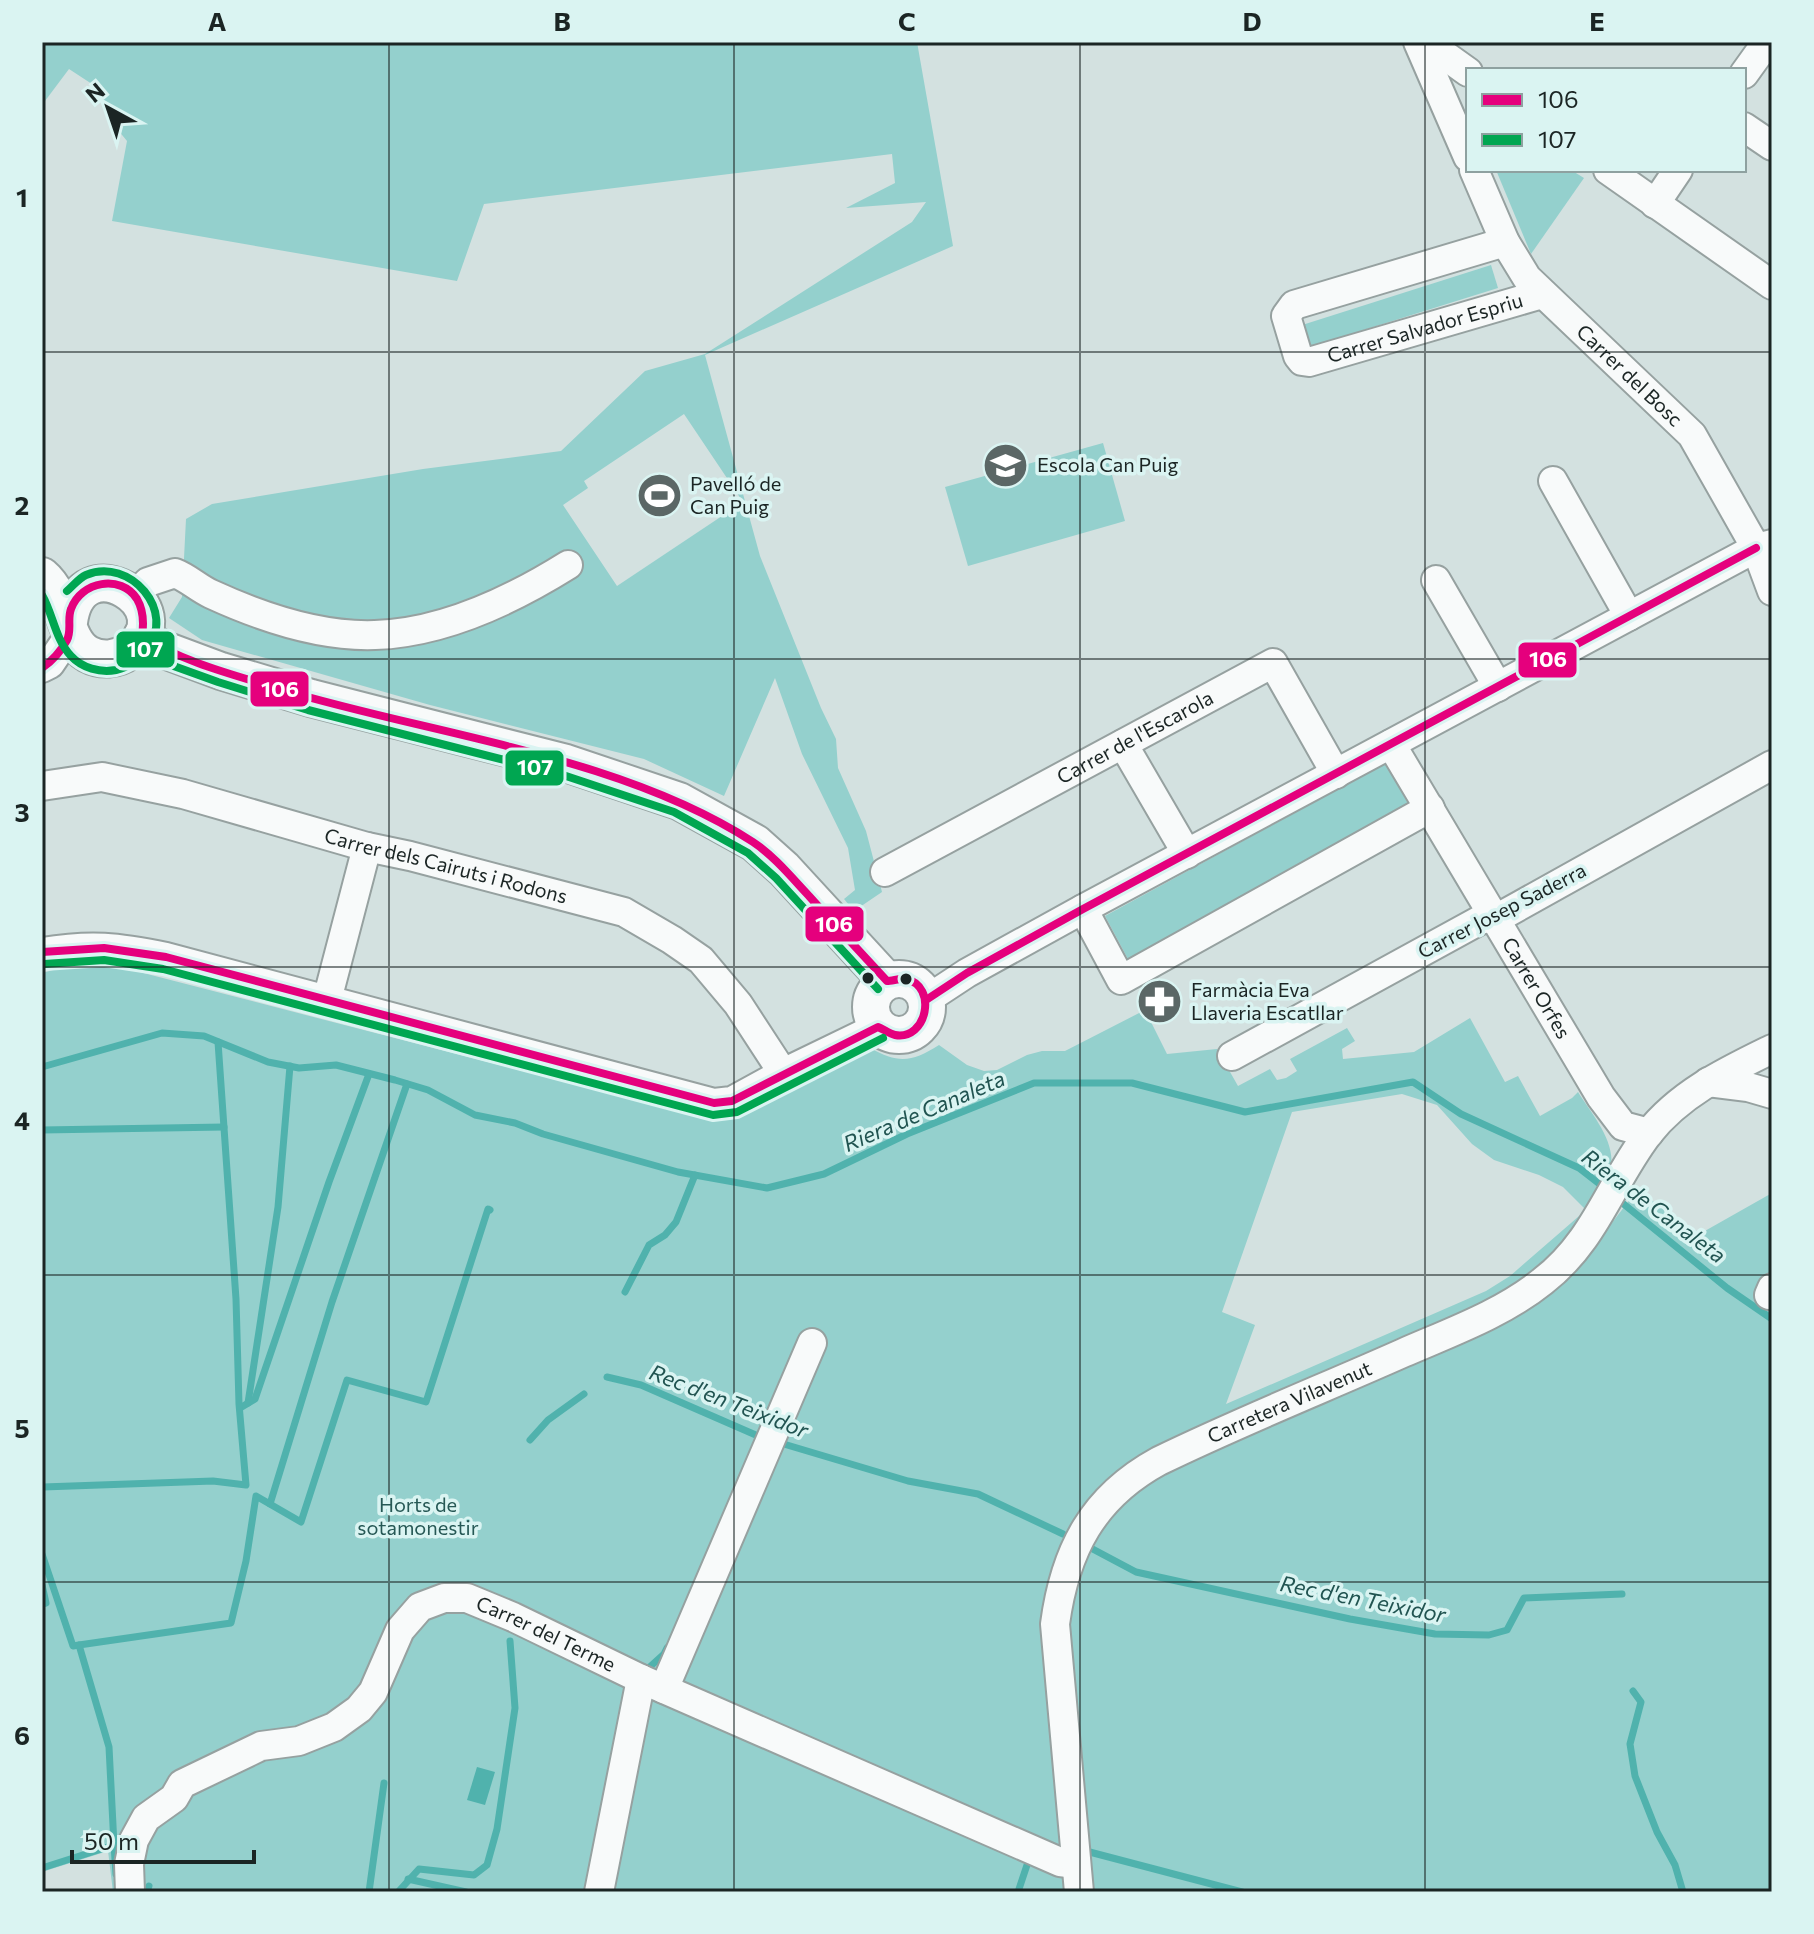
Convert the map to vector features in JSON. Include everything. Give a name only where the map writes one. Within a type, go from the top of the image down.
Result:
[{"type":"street","points":[[1418,42],[1466,152]]},
{"type":"street","points":[[1426,42],[1466,71]]},
{"type":"street","points":[[1746,71],[1767,42]]},
{"type":"street","points":[[1746,128],[1772,146]]},
{"type":"street","name":"Carrer del Bosc","points":[[1475,172],[1521,271],[1692,435],[1728,496],[1764,546],[1772,591]]},
{"type":"street","points":[[1611,172],[1772,285]]},
{"type":"street","points":[[1655,204],[1677,172]]},
{"type":"street","name":"Carrer Salvador Espriu","points":[[1505,242],[1294,305],[1286,316],[1298,356],[1302,361],[1309,362],[1542,294]]},
{"type":"street","points":[[1553,481],[1629,616]]},
{"type":"street","points":[[1728,496],[1772,524]]},
{"type":"street","points":[[926,1000],[967,973],[1083,909],[1764,546]]},
{"type":"street","points":[[135,595],[148,582],[175,573],[211,594],[294,625],[379,635],[416,630],[465,616],[542,581],[568,565]]},
{"type":"street","points":[[1436,580],[1498,687]]},
{"type":"street","points":[[61,584],[108,583],[127,589],[135,595],[144,615],[142,636],[131,650],[107,659],[85,652],[70,627]]},
{"type":"street","points":[[42,668],[50,664],[70,627],[74,602],[61,584]]},
{"type":"street","points":[[142,636],[162,649],[221,671],[311,698],[566,763],[679,801],[755,843],[784,869],[887,981]]},
{"type":"street","name":"Carrer de l'Escarola","points":[[885,872],[1273,663],[1336,774]]},
{"type":"street","points":[[1123,744],[1187,854]]},
{"type":"street","name":"Carrer Orfes","points":[[1391,744],[1601,1097],[1623,1126],[1649,1133]]},
{"type":"street","name":"Carrer Josep Saderra","points":[[1232,1056],[1484,918],[1494,920],[1772,765]]},
{"type":"street","name":"Carrer dels Cairuts i Rodons","points":[[42,786],[102,777],[183,794],[367,847],[624,912],[701,960],[738,1004],[783,1073]]},
{"type":"street","points":[[1083,909],[1121,980],[1430,808]]},
{"type":"street","points":[[327,1000],[367,847]]},
{"type":"street","points":[[42,952],[80,946],[119,948],[166,957],[714,1103],[732,1101],[878,1027]]},
{"type":"street","points":[[887,981],[911,981],[926,1000],[925,1019],[913,1032],[895,1036],[878,1027],[873,1020],[870,1002],[879,986],[887,981]]},
{"type":"street","points":[[1772,1049],[1766,1080],[1772,1093]]},
{"type":"street","name":"Carretera Vilavenut","points":[[1078,1878],[1055,1624],[1062,1582],[1081,1534],[1093,1515],[1128,1481],[1159,1461],[1511,1304],[1562,1266],[1596,1223],[1649,1133],[1685,1097],[1772,1049]]},
{"type":"street","points":[[1708,1082],[1772,1093]]},
{"type":"street","points":[[599,1892],[653,1684],[812,1343]]},
{"type":"street","name":"Carrer del Terme","points":[[130,1892],[129,1864],[134,1840],[146,1818],[174,1798],[182,1784],[261,1746],[299,1741],[334,1727],[359,1709],[373,1692],[400,1630],[420,1607],[444,1598],[467,1598],[513,1617],[653,1684],[1060,1862],[1078,1878]]},
{"type":"green space","points":[[42,42],[917,42],[953,246],[705,355],[760,556],[836,739],[838,768],[866,831],[882,892],[854,911],[844,899],[855,890],[848,848],[802,754],[775,678],[724,796],[644,759],[430,705],[202,640],[169,618],[182,597],[186,519],[212,504],[423,469],[561,451],[645,371],[705,354],[912,222],[926,202],[846,208],[895,183],[892,154],[484,204],[457,281],[112,221],[127,141],[109,119],[95,86],[69,69],[42,105]],"holes":[[[684,414],[743,502],[617,586],[563,505],[588,488],[584,481]]]},
{"type":"green space","points":[[1497,172],[1574,172],[1584,178],[1531,254]]},
{"type":"green space","points":[[1491,265],[1498,288],[1306,348],[1299,326]]},
{"type":"green space","points":[[1103,443],[1125,521],[968,566],[945,487]]},
{"type":"green space","points":[[1386,763],[1411,809],[1130,963],[1105,916]]},
{"type":"green space","name":"Horts de sotamonestir","points":[[79,963],[124,968],[716,1121],[737,1118],[870,1048],[889,1057],[905,1059],[939,1045],[967,1065],[984,1071],[997,1070],[1027,1055],[1042,1051],[1065,1051],[1145,1010],[1167,1054],[1217,1049],[1238,1086],[1270,1069],[1277,1080],[1286,1078],[1297,1071],[1290,1059],[1347,1028],[1355,1041],[1342,1049],[1343,1059],[1414,1052],[1470,1018],[1505,1082],[1518,1076],[1540,1116],[1578,1092],[1596,1120],[1611,1151],[1611,1162],[1607,1177],[1587,1211],[1611,1224],[1638,1189],[1696,1236],[1772,1193],[1772,1892],[113,1892],[108,1851],[42,1872],[42,973]],"holes":[[[1402,1094],[1437,1105],[1472,1144],[1494,1160],[1539,1175],[1563,1187],[1586,1210],[1510,1276],[1486,1291],[1226,1404],[1255,1325],[1222,1312],[1292,1112]]]},
{"type":"shaded area","points":[[477,1767],[495,1772],[485,1805],[467,1800]]},
{"type":"waterway","name":"Riera de Canaleta","points":[[42,1067],[162,1033],[204,1036],[268,1062],[299,1068],[336,1065],[428,1090],[475,1115],[515,1123],[543,1134],[678,1172],[767,1188],[824,1174],[907,1134],[1034,1083],[1132,1083],[1245,1112],[1413,1082],[1461,1114],[1579,1168],[1606,1189]]},
{"type":"waterway","points":[[43,1487],[213,1481],[246,1485],[218,1042]]},
{"type":"waterway","points":[[248,1403],[278,1207],[290,1066]]},
{"type":"waterway","points":[[240,1408],[255,1399],[369,1074]]},
{"type":"waterway","points":[[270,1504],[332,1302],[407,1084]]},
{"type":"waterway","points":[[42,1130],[224,1127]]},
{"type":"waterway","points":[[625,1292],[649,1245],[665,1235],[676,1222],[695,1175]]},
{"type":"waterway","name":"Riera de Canaleta","points":[[1615,1197],[1727,1288],[1772,1319]]},
{"type":"waterway","points":[[42,1868],[114,1845],[109,1747],[79,1645],[231,1623],[246,1561],[256,1496],[301,1522],[347,1380],[426,1402],[490,1210]]},
{"type":"waterway","name":"Rec d'en Teixidor","points":[[607,1377],[641,1385],[765,1439]]},
{"type":"waterway","name":"Rec d'en Teixidor","points":[[530,1440],[548,1420],[584,1394]]},
{"type":"waterway","name":"Rec d'en Teixidor","points":[[777,1442],[908,1481],[978,1494],[1063,1534]]},
{"type":"waterway","name":"Rec d'en Teixidor","points":[[1087,1546],[1136,1572],[1350,1619],[1435,1634],[1489,1635],[1507,1630],[1524,1598],[1622,1594]]},
{"type":"waterway","points":[[42,1554],[73,1646],[79,1645]]},
{"type":"waterway","points":[[42,1585],[46,1603],[42,1604]]},
{"type":"waterway","name":"Rec d'en Teixidor","points":[[398,1892],[419,1869],[474,1875],[487,1865],[497,1829],[515,1708],[510,1641]]},
{"type":"waterway","points":[[642,1674],[667,1648]]},
{"type":"waterway","name":"Rec d'en Teixidor","points":[[1633,1691],[1641,1702],[1630,1744],[1635,1776],[1657,1832],[1675,1865],[1683,1892]]},
{"type":"waterway","points":[[369,1892],[384,1783]]},
{"type":"waterway","name":"Rec d'en Teixidor","points":[[114,1845],[116,1874]]},
{"type":"waterway","points":[[1082,1850],[1242,1892]]},
{"type":"waterway","points":[[1018,1892],[1030,1856]]},
{"type":"waterway","points":[[408,1879],[466,1892]]},
{"type":"waterway","points":[[147,1892],[149,1886]]},
{"type":"transit line","name":"106","points":[[926,1000],[967,973],[1083,909],[1756,548]]},
{"type":"transit line","name":"107","points":[[42,595],[66,649],[75,660],[86,666],[104,671],[121,669],[146,649],[154,635],[156,620],[153,605],[133,581],[118,573],[103,571],[83,576],[67,591]]},
{"type":"transit line","name":"106","points":[[42,668],[56,656],[67,640],[70,613],[83,592],[102,584],[121,586],[130,591],[141,608],[142,636],[192,661],[341,706],[586,768],[645,788],[701,813],[761,848],[887,981],[904,979],[916,984],[925,1001],[921,1022],[906,1035],[895,1035],[878,1027],[732,1101],[714,1103],[166,957],[104,948],[42,952]]},
{"type":"transit line","name":"107","points":[[135,646],[157,660],[308,710],[563,775],[674,812],[748,853],[776,878],[878,989]]},
{"type":"transit line","name":"107","points":[[44,964],[104,960],[163,969],[713,1115],[737,1112],[883,1038]]},
{"type":"place","name":"Escola Can Puig","points":[[1006,465]]},
{"type":"place","name":"Pavelló de Can Puig","points":[[659,495]]},
{"type":"place","name":"Farmàcia Eva Llaveria Escatllar","points":[[1160,1002]]}]
